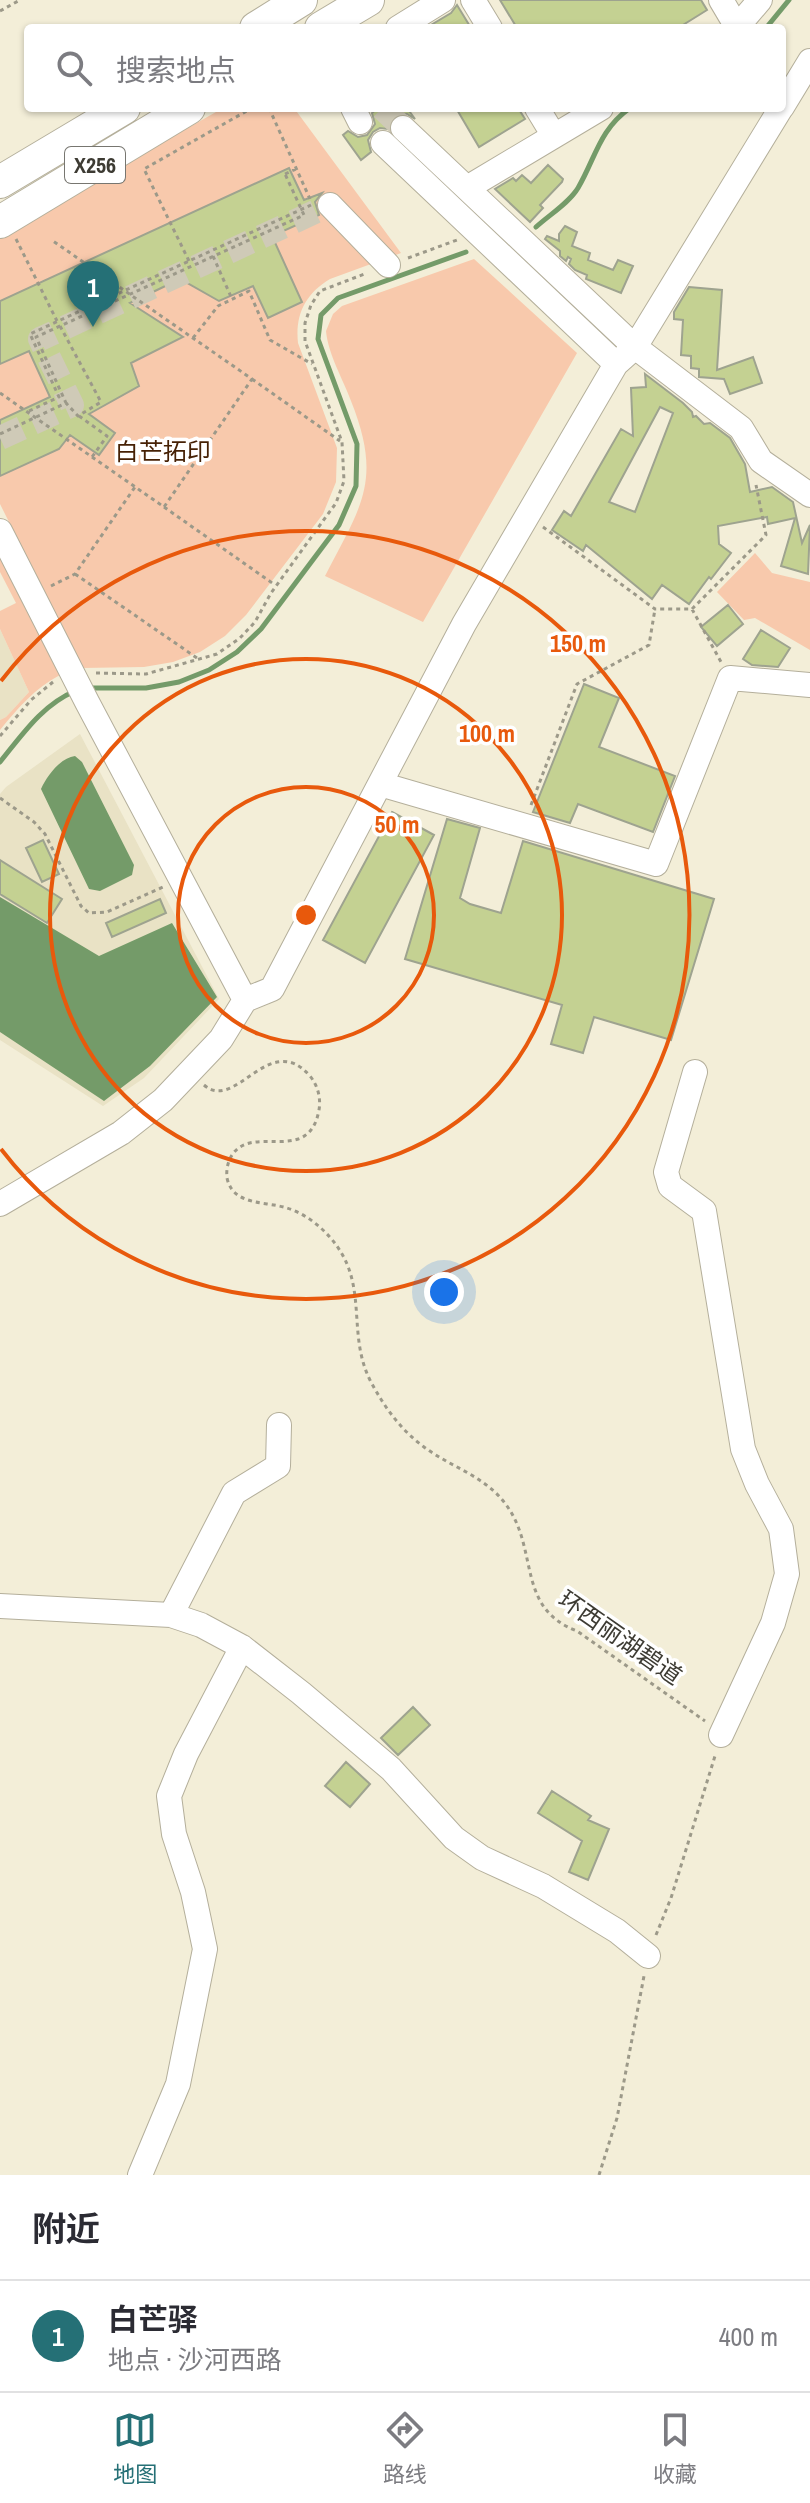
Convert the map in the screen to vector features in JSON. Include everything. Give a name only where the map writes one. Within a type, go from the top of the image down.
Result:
[{"type":"main road","points":[[328,24],[368,0]]},
{"type":"main road","name":"X256","points":[[0,182],[117,112]]},
{"type":"main road","name":"X256","points":[[3,220],[182,112]]},
{"type":"street","points":[[404,24],[443,0]]},
{"type":"street","points":[[473,0],[488,24]]},
{"type":"street","points":[[721,0],[734,24]]},
{"type":"street","points":[[739,24],[760,0]]},
{"type":"street","points":[[786,100],[810,61]]},
{"type":"street","points":[[539,112],[554,136]]},
{"type":"street","points":[[467,188],[594,112]]},
{"type":"street","points":[[0,1204],[121,1133],[163,1100],[221,1039],[245,1000],[272,989],[464,624],[527,515],[616,364],[635,347],[779,112]]},
{"type":"street","points":[[403,128],[635,347],[741,428],[761,461],[810,495]]},
{"type":"street","points":[[383,143],[616,364]]},
{"type":"street","points":[[330,205],[388,265]]},
{"type":"street","points":[[0,531],[245,1000]]},
{"type":"street","points":[[380,784],[656,864],[730,678],[810,685]]},
{"type":"street","points":[[695,1072],[666,1172],[670,1186],[704,1211],[743,1449],[781,1529],[787,1574],[773,1623],[721,1735]]},
{"type":"street","points":[[171,1615],[234,1493],[278,1466],[279,1425]]},
{"type":"street","points":[[0,1606],[171,1615],[201,1625],[242,1647],[391,1769],[454,1838],[482,1858],[543,1886],[617,1931],[648,1956]]},
{"type":"street","points":[[140,2175],[178,2084],[205,1949],[193,1892],[174,1834],[169,1796],[186,1754],[242,1647]]},
{"type":"path","points":[[0,11],[20,0]]},
{"type":"path","points":[[189,261],[144,169],[245,112]]},
{"type":"path","points":[[27,412],[59,397],[30,334],[313,205],[271,112]]},
{"type":"path","points":[[92,457],[107,436],[78,416],[66,403],[36,337],[304,215],[285,174],[296,169]]},
{"type":"path","points":[[3,220],[57,321]]},
{"type":"path","points":[[0,736],[31,700],[73,673],[146,674],[217,654],[240,638],[255,622],[276,585],[336,503],[344,481],[342,442],[305,341],[305,323],[311,305],[320,291],[477,233]]},
{"type":"path","points":[[53,241],[342,442]]},
{"type":"path","points":[[213,256],[232,299]]},
{"type":"path","points":[[193,338],[218,306],[249,291],[270,340],[314,365]]},
{"type":"path","points":[[60,326],[101,402],[78,416]]},
{"type":"path","points":[[164,507],[252,379]]},
{"type":"path","points":[[0,393],[276,585]]},
{"type":"path","points":[[0,434],[66,403]]},
{"type":"path","points":[[527,515],[655,609],[692,609],[766,535],[756,483],[761,461]]},
{"type":"path","points":[[33,595],[75,574],[135,487]]},
{"type":"path","points":[[75,574],[198,659]]},
{"type":"path","points":[[524,826],[577,684],[649,645],[655,609]]},
{"type":"path","points":[[692,609],[730,678]]},
{"type":"path","points":[[0,798],[34,822],[45,834],[81,906],[89,913],[107,912],[181,879]]},
{"type":"path","name":"环西丽湖碧道","points":[[199,1062],[197,1073],[201,1083],[209,1090],[220,1092],[230,1089],[260,1067],[283,1062],[305,1071],[318,1090],[319,1114],[306,1134],[284,1143],[255,1141],[243,1144],[233,1152],[227,1176],[231,1188],[239,1197],[250,1202],[289,1209],[313,1222],[333,1240],[347,1264],[354,1290],[359,1348],[383,1404],[403,1428],[426,1448],[478,1477],[499,1496],[522,1533],[527,1547],[531,1584],[548,1613],[710,1724],[721,1735]]},
{"type":"path","points":[[599,2175],[617,2118],[648,1956],[671,1898],[721,1735]]},
{"type":"shaded area","points":[[0,629],[29,692],[0,720]]},
{"type":"shaded area","points":[[80,734],[219,999],[144,1078],[103,1106],[0,1040],[0,794]]},
{"type":"shaded area","points":[[75,756],[82,762],[134,865],[132,875],[100,891],[89,889],[41,789],[59,764]]},
{"type":"shaded area","points":[[0,897],[99,956],[172,923],[217,997],[150,1066],[104,1101],[0,1032]]},
{"type":"green space","name":"白芒拓印","points":[[216,112],[297,112],[401,253],[330,279],[308,298],[298,323],[298,343],[337,448],[336,482],[323,514],[246,615],[225,636],[200,652],[173,662],[144,667],[82,668],[0,504],[0,235]]},
{"type":"green space","points":[[474,259],[577,353],[423,622],[325,576],[357,511],[364,492],[366,473],[361,429],[326,331],[333,314],[342,306]]},
{"type":"green space","points":[[755,553],[772,573],[810,582],[810,650],[755,618],[744,620],[717,592]]},
{"type":"green space","points":[[0,556],[60,675],[35,692],[0,730],[0,720],[29,692],[0,629],[0,611],[16,603],[0,572]]},
{"type":"building","points":[[500,0],[701,0],[707,10],[684,24],[515,24]]},
{"type":"building","points":[[457,5],[469,24],[433,24],[451,13]]},
{"type":"building","points":[[410,112],[415,119],[407,114],[398,114],[392,118],[388,129],[380,128],[373,132],[368,140],[371,152],[361,160],[343,135],[348,131],[358,137],[367,135],[375,124],[372,113]]},
{"type":"building","points":[[458,112],[521,112],[525,119],[479,147]]},
{"type":"building","points":[[548,165],[563,179],[540,205],[543,208],[530,222],[495,189],[513,178],[516,181],[522,175],[531,183]]},
{"type":"building","points":[[289,168],[304,200],[322,193],[315,202],[319,215],[272,236],[302,302],[268,318],[253,286],[219,301],[180,279],[130,303],[183,337],[131,363],[139,386],[89,414],[115,433],[99,455],[70,435],[59,449],[0,476],[0,420],[50,397],[29,351],[0,364],[0,301]]},
{"type":"building","points":[[565,226],[577,232],[572,246],[590,253],[588,260],[613,270],[618,260],[633,266],[621,293],[586,279],[587,275],[569,264],[571,259],[568,257],[566,261],[560,256],[560,251],[545,239],[547,236],[559,241],[559,234]]},
{"type":"building","points":[[689,287],[722,290],[717,370],[753,357],[762,383],[730,394],[724,379],[699,377],[699,369],[691,368],[691,356],[681,355],[683,320],[674,319],[674,312]]},
{"type":"building","points":[[645,374],[683,403],[693,417],[696,416],[704,424],[710,423],[730,438],[745,464],[750,492],[772,487],[793,502],[802,543],[810,525],[808,574],[781,566],[795,518],[768,524],[767,517],[718,526],[719,544],[731,553],[689,604],[662,585],[652,599],[586,545],[583,551],[552,530],[564,511],[571,516],[621,429],[633,436],[631,388],[646,387]],"holes":[[[660,407],[673,413],[635,512],[609,502]]]},
{"type":"building","points":[[728,605],[743,624],[717,646],[701,627]]},
{"type":"building","points":[[761,630],[790,648],[778,667],[752,665],[743,659]]},
{"type":"building","points":[[584,684],[619,698],[599,747],[675,776],[653,832],[578,804],[570,823],[533,812]]},
{"type":"building","points":[[392,812],[434,835],[365,963],[323,940]]},
{"type":"building","points":[[447,819],[480,828],[460,898],[470,904],[501,913],[523,841],[714,899],[671,1040],[594,1017],[583,1053],[551,1044],[562,1005],[405,959]]},
{"type":"building","points":[[43,840],[59,874],[42,882],[26,848]]},
{"type":"building","points":[[0,860],[62,899],[47,923],[0,894]]},
{"type":"building","points":[[160,899],[166,913],[112,937],[106,923]]},
{"type":"building","points":[[413,1707],[430,1725],[398,1755],[381,1738]]},
{"type":"building","points":[[346,1762],[370,1784],[350,1807],[325,1786]]},
{"type":"building","points":[[552,1791],[591,1816],[588,1820],[609,1829],[588,1880],[569,1872],[582,1841],[538,1813]]},
{"type":"waterway","points":[[769,24],[789,0]]},
{"type":"waterway","points":[[536,227],[574,193],[611,125],[625,112]]},
{"type":"waterway","points":[[88,688],[146,688],[179,682],[209,670],[237,652],[261,629],[339,525],[356,486],[357,444],[318,339],[321,315],[338,298],[466,252]]},
{"type":"waterway","points":[[0,762],[43,712],[75,691]]},
{"type":"tunnel","points":[[386,112],[403,128]]},
{"type":"tunnel","points":[[0,438],[72,405],[40,339],[330,205]]},
{"type":"place","name":"白芒驿","points":[[93,327]]}]
